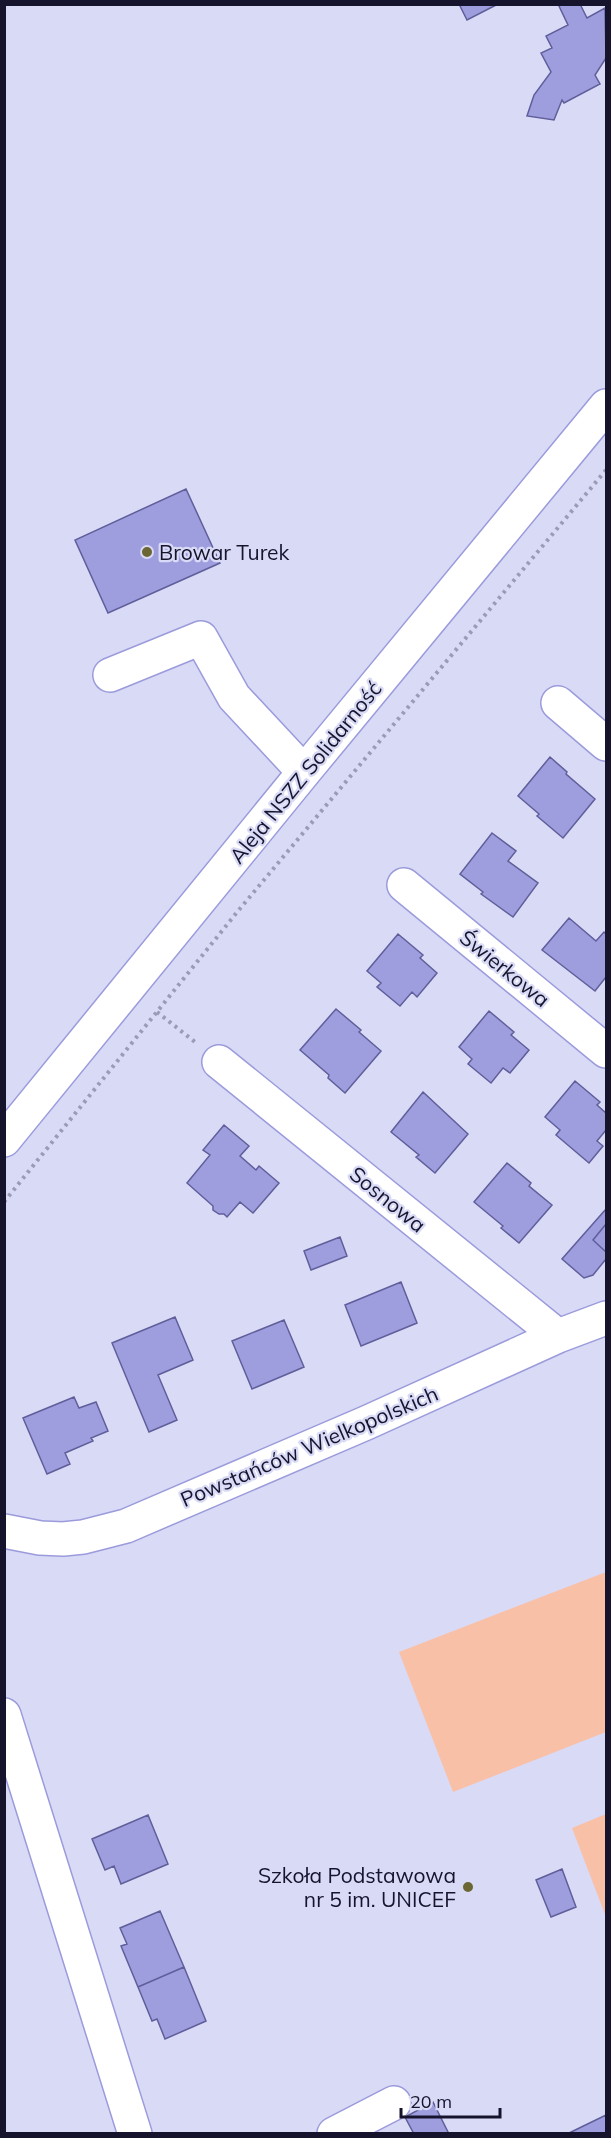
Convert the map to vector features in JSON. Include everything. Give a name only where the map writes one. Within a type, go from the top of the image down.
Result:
[{"type":"street","name":"Aleja NSZZ Solidarność","points":[[4,1140],[606,406]]},
{"type":"street","points":[[110,675],[201,638],[234,697],[304,772]]},
{"type":"street","points":[[558,703],[606,744]]},
{"type":"street","name":"Świerkowa","points":[[404,885],[606,1051]]},
{"type":"street","name":"Sosnowa","points":[[219,1062],[558,1336]]},
{"type":"street","name":"Powstańców Wielkopolskich","points":[[4,1531],[40,1538],[63,1539],[83,1538],[126,1526],[366,1423],[558,1336],[606,1318]]},
{"type":"street","points":[[4,1715],[135,2133]]},
{"type":"street","points":[[334,2133],[394,2103]]},
{"type":"path","points":[[4,1202],[238,912],[606,470]]},
{"type":"path","points":[[157,1012],[219,1062]]},
{"type":"shaded area","points":[[606,1572],[606,1732],[453,1792],[399,1652]]},
{"type":"shaded area","points":[[606,1814],[606,1917],[572,1828]]},
{"type":"building","points":[[459,4],[498,4],[467,20]]},
{"type":"building","points":[[558,4],[580,4],[587,18],[605,8],[606,58],[595,75],[600,84],[564,103],[562,100],[554,120],[527,116],[534,95],[551,72],[541,53],[552,48],[546,36],[568,25]]},
{"type":"building","name":"Browar Turek","points":[[186,489],[220,563],[108,613],[75,540]]},
{"type":"building","points":[[550,757],[595,799],[563,838],[518,796]]},
{"type":"building","points":[[492,833],[516,851],[508,861],[538,883],[513,917],[481,894],[483,892],[460,874]]},
{"type":"building","points":[[569,918],[596,941],[604,932],[606,934],[606,977],[595,991],[542,950]]},
{"type":"building","points":[[398,934],[423,955],[420,958],[437,973],[417,997],[412,992],[400,1006],[377,987],[381,983],[367,971]]},
{"type":"building","points":[[336,1009],[381,1051],[345,1093],[328,1078],[329,1075],[300,1050]]},
{"type":"building","points":[[489,1011],[514,1032],[511,1035],[529,1050],[510,1073],[503,1068],[491,1083],[468,1064],[472,1059],[459,1047]]},
{"type":"building","points":[[575,1081],[600,1102],[597,1105],[606,1113],[606,1130],[597,1141],[603,1146],[589,1163],[556,1135],[560,1130],[545,1117]]},
{"type":"building","points":[[423,1092],[468,1134],[435,1173],[416,1157],[419,1155],[391,1132]]},
{"type":"building","points":[[224,1125],[249,1146],[240,1156],[256,1170],[259,1166],[279,1183],[253,1213],[240,1202],[227,1217],[219,1214],[187,1183],[210,1155],[203,1150]]},
{"type":"building","points":[[507,1163],[531,1183],[529,1186],[552,1205],[519,1243],[474,1202]]},
{"type":"building","points":[[606,1209],[606,1224],[593,1240],[606,1252],[606,1259],[593,1275],[584,1278],[562,1259]]},
{"type":"building","points":[[606,1224],[606,1252],[593,1240]]},
{"type":"building","points":[[340,1237],[347,1256],[311,1270],[304,1251]]},
{"type":"building","points":[[401,1282],[417,1323],[361,1346],[345,1305]]},
{"type":"building","points":[[175,1317],[193,1360],[158,1375],[177,1420],[149,1432],[112,1343]]},
{"type":"building","points":[[284,1320],[304,1367],[252,1389],[232,1341]]},
{"type":"building","points":[[74,1397],[79,1408],[96,1402],[108,1431],[91,1438],[93,1441],[65,1453],[70,1464],[47,1474],[23,1418]]},
{"type":"building","points":[[148,1815],[168,1864],[121,1884],[114,1866],[105,1870],[92,1839]]},
{"type":"building","points":[[562,1869],[576,1907],[551,1917],[536,1880]]},
{"type":"building","points":[[160,1911],[184,1967],[138,1987],[121,1946],[127,1944],[120,1928]]},
{"type":"building","points":[[184,1967],[206,2021],[165,2039],[157,2019],[152,2021],[138,1987]]},
{"type":"building","points":[[433,2102],[449,2134],[414,2134],[405,2117]]},
{"type":"building","points":[[606,2115],[606,2134],[567,2134]]},
{"type":"place","name":"Browar Turek","points":[[147,552]]},
{"type":"place","name":"Szkoła Podstawowa nr 5 im. UNICEF","points":[[468,1887]]}]
